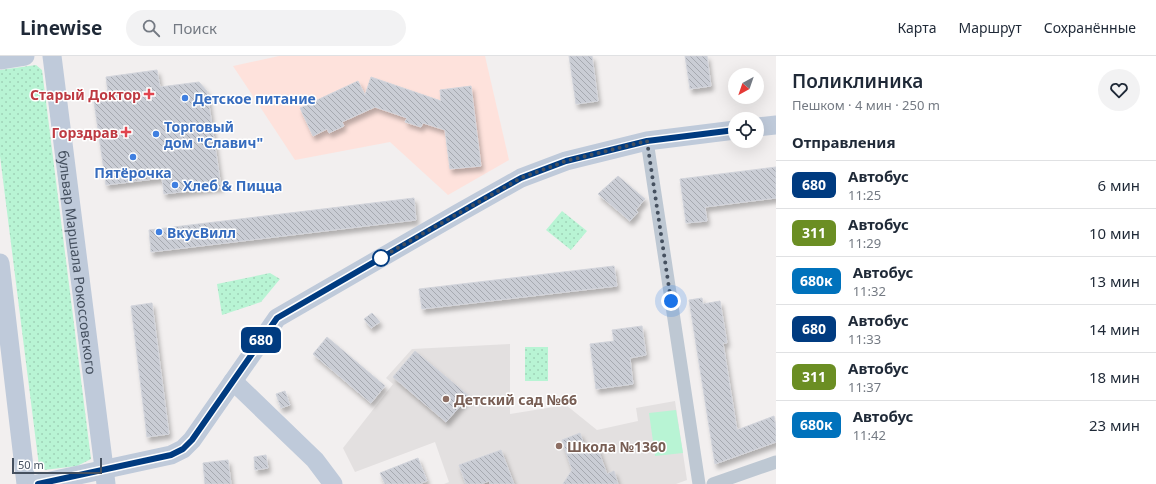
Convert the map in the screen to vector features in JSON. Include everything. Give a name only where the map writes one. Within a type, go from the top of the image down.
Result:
[{"type":"street","points":[[0,60],[25,56]]},
{"type":"street","name":"бульвар Маршала Рокоссовского","points":[[52,56],[105,476]]},
{"type":"street","points":[[764,126],[776,125]]},
{"type":"street","points":[[37,484],[105,476],[171,455],[183,449],[192,440],[277,318],[521,178],[566,161],[647,141],[728,131]]},
{"type":"street","points":[[647,141],[699,484]]},
{"type":"street","points":[[0,263],[26,484]]},
{"type":"street","points":[[233,381],[319,464],[333,484]]},
{"type":"street","points":[[712,484],[776,462]]},
{"type":"shaded area","points":[[279,56],[485,56],[509,160],[448,195],[390,142],[295,160],[233,66]]},
{"type":"shaded area","points":[[510,344],[510,414],[566,405],[597,430],[638,421],[636,408],[675,401],[687,480],[676,484],[444,484],[449,482],[435,442],[355,472],[343,448],[393,384],[386,378],[412,349]]},
{"type":"green space","points":[[36,65],[42,70],[91,459],[77,466],[44,470],[39,466],[0,156],[0,70]]},
{"type":"green space","points":[[562,211],[587,231],[571,250],[546,230]]},
{"type":"green space","points":[[270,273],[280,279],[261,302],[222,315],[217,284]]},
{"type":"green space","points":[[525,347],[548,347],[548,381],[525,381]]},
{"type":"green space","points":[[676,410],[683,453],[655,456],[649,413]]},
{"type":"building","points":[[569,56],[592,56],[598,101],[576,104]]},
{"type":"building","points":[[685,56],[707,56],[711,86],[690,89]]},
{"type":"building","name":"Торговый дом \"Славич\"","points":[[157,70],[160,87],[199,82],[207,91],[221,187],[164,194],[162,178],[106,185],[93,95],[108,93],[106,77]]},
{"type":"building","points":[[371,77],[441,101],[440,90],[471,86],[481,166],[450,169],[445,130],[423,123],[421,127],[405,122],[407,118],[375,107],[342,122],[344,126],[329,133],[327,129],[313,136],[300,108],[358,81],[365,95]]},
{"type":"building","points":[[776,167],[776,198],[705,207],[707,221],[686,223],[680,179]]},
{"type":"building","points":[[618,176],[645,199],[636,210],[638,212],[630,221],[598,194]]},
{"type":"building","points":[[414,198],[416,220],[151,252],[149,230]]},
{"type":"building","points":[[614,266],[617,286],[422,309],[419,289]]},
{"type":"building","points":[[702,298],[703,304],[720,301],[727,343],[723,343],[737,430],[774,416],[776,429],[776,442],[715,464],[689,300]]},
{"type":"building","points":[[152,303],[169,434],[147,437],[131,306]]},
{"type":"building","points":[[372,313],[380,322],[371,328],[364,319]]},
{"type":"building","points":[[642,326],[646,355],[630,358],[633,384],[596,389],[590,344],[614,341],[612,330]]},
{"type":"building","points":[[327,337],[385,386],[371,403],[313,354]]},
{"type":"building","points":[[415,351],[469,396],[446,422],[393,377]]},
{"type":"building","points":[[285,391],[290,405],[281,408],[276,394]]},
{"type":"building","points":[[580,433],[585,448],[596,444],[607,474],[614,471],[618,484],[563,484],[572,470],[562,440]]},
{"type":"building","points":[[501,450],[514,484],[490,484],[489,481],[481,484],[466,484],[459,465]]},
{"type":"building","points":[[266,455],[268,468],[255,470],[254,457]]},
{"type":"building","points":[[418,458],[427,481],[419,484],[385,484],[380,473]]},
{"type":"building","points":[[228,460],[231,484],[205,484],[203,463]]},
{"type":"bus line","name":"680","points":[[38,484],[86,472],[171,455],[183,449],[192,440],[277,318],[521,178],[566,161],[647,141],[728,131]]},
{"type":"place","name":"Старый Доктор","points":[[149,94]]},
{"type":"place","name":"Детское питание","points":[[185,98]]},
{"type":"place","name":"Горздрав","points":[[126,132]]},
{"type":"place","name":"Торговый дом \"Славич\"","points":[[156,134]]},
{"type":"place","name":"Пятёрочка","points":[[133,157]]},
{"type":"place","name":"Хлеб & Пицца","points":[[175,185]]},
{"type":"place","name":"ВкусВилл","points":[[159,232]]},
{"type":"place","name":"Детский сад №66","points":[[446,399]]},
{"type":"place","name":"Школа №1360","points":[[559,446]]},
{"type":"route","points":[[381,258],[521,178],[566,161],[647,141],[671,301]]}]
